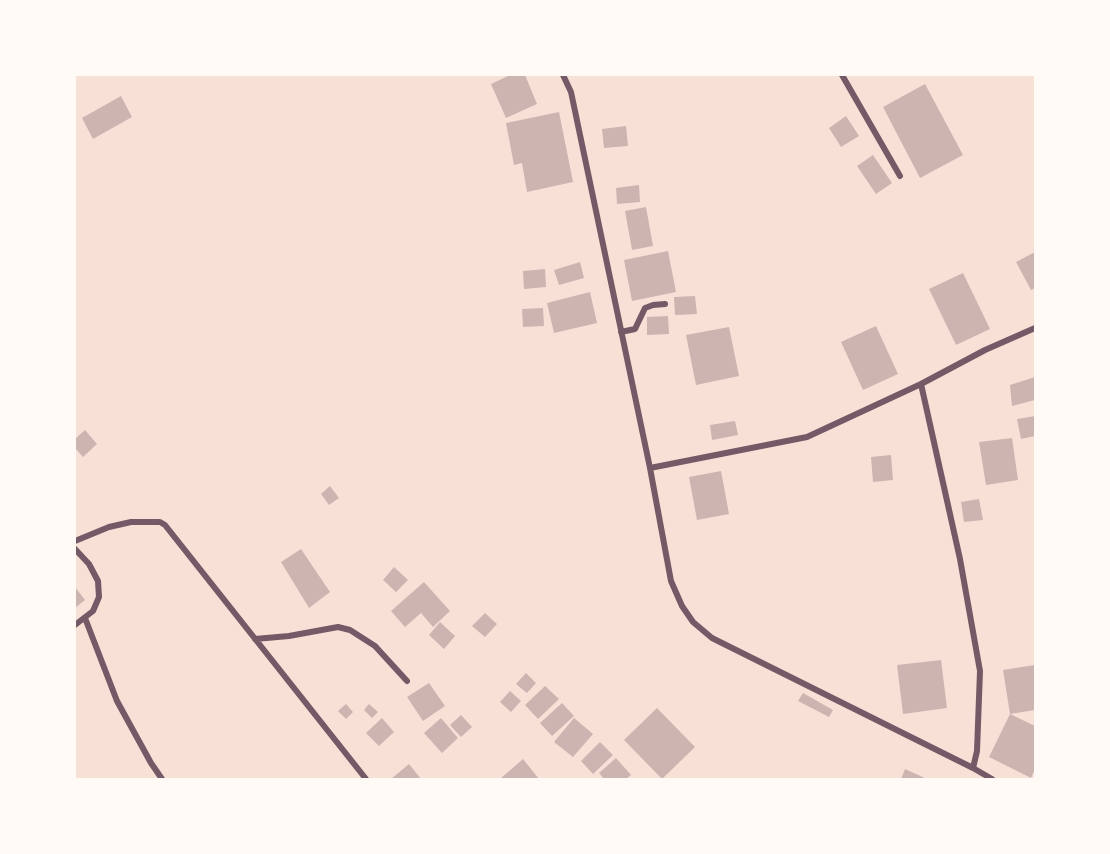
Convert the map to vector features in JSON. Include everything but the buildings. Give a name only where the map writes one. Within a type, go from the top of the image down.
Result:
[{"type":"street","points":[[563,75],[571,92],[650,468],[670,581],[682,606],[693,622],[712,638],[992,779]]},
{"type":"street","points":[[842,75],[900,176]]},
{"type":"street","points":[[621,332],[635,329],[645,308],[665,304]]},
{"type":"street","points":[[650,468],[807,437],[1035,328]]},
{"type":"street","points":[[921,384],[960,559],[980,671],[977,751],[973,768]]},
{"type":"street","points":[[75,541],[109,527],[131,522],[160,522],[165,525],[366,779]]},
{"type":"street","points":[[75,549],[89,564],[98,581],[99,597],[93,611],[75,625]]},
{"type":"street","points":[[86,618],[117,701],[162,779]]},
{"type":"street","points":[[255,639],[289,636],[338,627],[350,630],[375,646],[407,681]]}]
